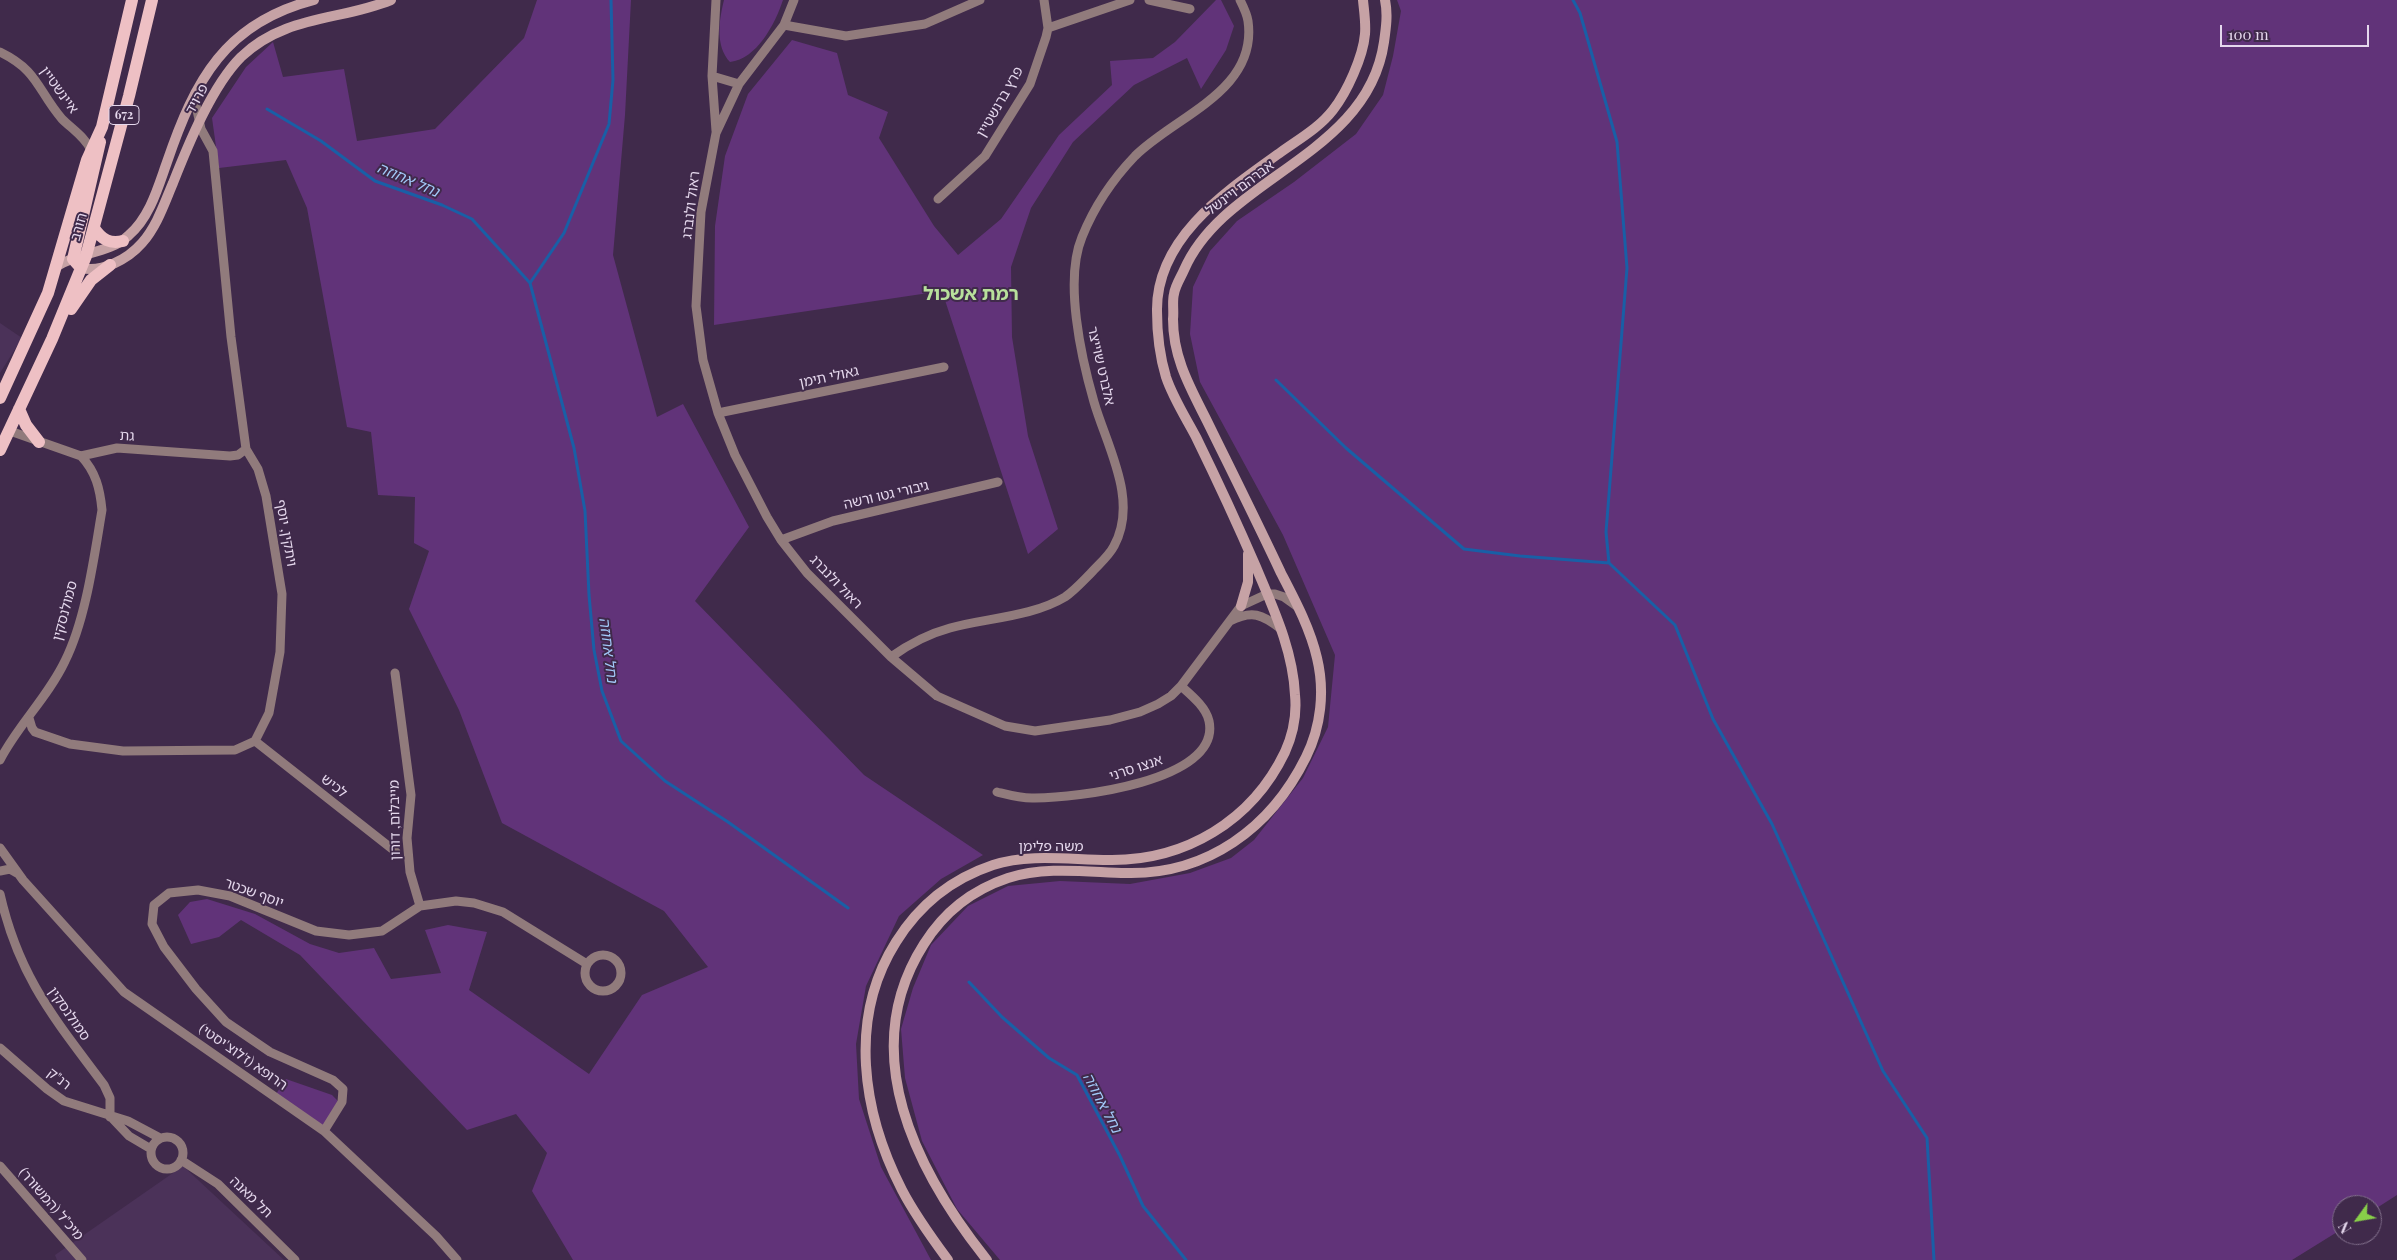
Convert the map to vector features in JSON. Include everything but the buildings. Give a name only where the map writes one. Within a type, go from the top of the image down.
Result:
[{"type":"main road","name":"חורב","points":[[0,398],[45,301],[57,266],[91,150],[102,127],[132,0]]},
{"type":"main road","name":"חורב","points":[[0,450],[5,430],[19,409],[52,339],[94,228],[152,0]]},
{"type":"main road","name":"פרויד","points":[[57,266],[80,261],[123,241],[131,234],[147,212],[194,96],[214,63],[239,37],[280,11],[314,0]]},
{"type":"main road","name":"פרויד","points":[[80,261],[94,269],[110,265],[129,255],[142,244],[155,224],[199,123],[215,94],[241,58],[268,37],[300,23],[376,6],[391,0]]},
{"type":"main road","name":"אברהם ויינשל","points":[[1267,594],[1167,378],[1159,341],[1156,306],[1161,283],[1174,249],[1206,211],[1238,183],[1319,125],[1336,107],[1353,76],[1365,35],[1363,0]]},
{"type":"main road","name":"אברהם ויינשל","points":[[1298,607],[1179,366],[1173,336],[1174,293],[1190,256],[1214,224],[1321,142],[1350,114],[1368,91],[1382,57],[1386,28],[1385,0]]},
{"type":"main road","points":[[80,261],[102,127]]},
{"type":"main road","points":[[94,228],[101,238],[109,242],[123,241]]},
{"type":"main road","points":[[52,339],[89,282],[110,265]]},
{"type":"main road","points":[[0,389],[11,375]]},
{"type":"main road","points":[[19,409],[26,425],[39,442]]},
{"type":"main road","points":[[0,442],[5,430]]},
{"type":"main road","points":[[1241,606],[1248,582],[1247,548]]},
{"type":"main road","name":"משה פלימן","points":[[948,1260],[911,1207],[893,1171],[877,1128],[866,1079],[865,1047],[868,1012],[880,971],[905,928],[928,902],[957,881],[1007,861],[1044,858],[1116,861],[1157,856],[1176,851],[1205,838],[1232,819],[1246,806],[1276,768],[1292,734],[1295,717],[1296,695],[1292,668],[1281,629],[1267,594]]},
{"type":"main road","name":"משה פלימן","points":[[987,1260],[938,1191],[920,1157],[905,1117],[895,1071],[894,1049],[896,1010],[908,973],[926,941],[945,916],[963,901],[990,885],[1020,875],[1039,873],[1085,871],[1129,873],[1175,868],[1195,863],[1225,849],[1253,827],[1288,788],[1308,754],[1320,717],[1321,687],[1318,661],[1312,639],[1298,607]]},
{"type":"street","name":"ראול ולנברג","points":[[716,0],[712,76],[716,133]]},
{"type":"street","name":"ראול ולנברג","points":[[794,0],[784,25],[739,84],[716,133],[701,212],[696,306],[703,360],[718,414],[735,455],[781,540],[807,573],[891,657],[938,696],[1005,726],[1035,731],[1102,722],[1140,712],[1171,696],[1181,686],[1241,606]]},
{"type":"street","points":[[784,25],[846,36],[925,24],[980,0]]},
{"type":"street","name":"פרץ ברנשטיין","points":[[938,199],[985,156],[1030,84],[1048,28],[1044,0]]},
{"type":"street","points":[[1048,28],[1130,0]]},
{"type":"street","points":[[1149,0],[1190,9]]},
{"type":"street","name":"אלברט שוייצר","points":[[891,657],[912,642],[950,628],[987,622],[1048,605],[1066,597],[1099,565],[1114,547],[1122,522],[1124,501],[1114,462],[1094,401],[1076,314],[1073,272],[1081,238],[1101,197],[1136,155],[1228,85],[1246,53],[1248,20],[1240,0]]},
{"type":"street","name":"איינשטיין","points":[[0,52],[24,66],[60,117],[85,139],[91,150]]},
{"type":"street","points":[[712,76],[739,84]]},
{"type":"street","name":"ויתקין, יוסף","points":[[194,96],[199,123],[213,151],[231,337],[246,449],[258,469],[266,496],[282,594],[277,678],[269,713],[255,741]]},
{"type":"street","name":"גאולי תימן","points":[[718,414],[944,367]]},
{"type":"street","points":[[5,430],[81,456]]},
{"type":"street","name":"גת","points":[[81,456],[117,448],[230,456],[238,455],[246,449]]},
{"type":"street","name":"סמולנסקין","points":[[0,760],[66,660],[78,626],[102,510],[96,476],[89,464],[81,456]]},
{"type":"street","name":"גיבורי גטו ורשה","points":[[781,540],[833,521],[998,482]]},
{"type":"street","points":[[1241,606],[1267,594],[1284,597],[1298,607]]},
{"type":"street","points":[[1230,622],[1248,614],[1258,615],[1268,619],[1281,629]]},
{"type":"street","name":"מייבלום, דורון","points":[[395,672],[411,795],[407,838],[410,872],[420,906]]},
{"type":"street","name":"אנצו סרני","points":[[997,792],[1032,798],[1067,797],[1122,789],[1158,778],[1178,768],[1203,747],[1210,721],[1206,713],[1181,686]]},
{"type":"street","points":[[29,718],[32,728],[36,732],[70,744],[122,751],[235,750],[255,741]]},
{"type":"street","name":"לכיש","points":[[255,741],[396,852]]},
{"type":"street","name":"הרופא (ז'לוצ'יסטי)","points":[[0,848],[17,873],[124,992],[324,1131],[436,1236],[458,1260]]},
{"type":"street","points":[[0,872],[10,869],[17,873]]},
{"type":"street","name":"יוסף שכטר","points":[[324,1131],[342,1102],[343,1089],[333,1080],[270,1052],[226,1022],[196,989],[164,947],[152,924],[154,905],[170,893],[198,890],[230,896],[316,931],[349,935],[382,930],[420,906],[456,901],[492,907],[587,964]]},
{"type":"street","name":"סמולנסקין","points":[[0,894],[13,942],[25,971],[50,1014],[104,1085],[110,1098],[110,1117]]},
{"type":"street","points":[[600,955],[611,957],[619,965],[621,976],[619,981],[606,990],[595,989],[587,981],[585,970],[587,964],[600,955]]},
{"type":"street","name":"רנ\"ק","points":[[0,1048],[47,1089],[64,1101],[110,1117],[128,1121],[160,1138]]},
{"type":"street","name":"רנ\"ק","points":[[110,1117],[129,1136],[151,1149]]},
{"type":"street","points":[[169,1137],[178,1142],[183,1150],[181,1160],[175,1167],[161,1168],[152,1158],[151,1149],[160,1138],[169,1137]]},
{"type":"street","name":"תל מאנה","points":[[181,1160],[218,1184],[295,1260]]},
{"type":"street","name":"מיכ\"ל (המשורר)","points":[[0,1166],[82,1260]]},
{"type":"shaded area","points":[[537,0],[631,0],[625,115],[613,255],[657,417],[683,404],[749,527],[695,601],[864,775],[983,855],[941,879],[899,916],[866,986],[856,1044],[859,1099],[881,1167],[931,1260],[573,1260],[532,1191],[547,1153],[516,1114],[467,1130],[300,955],[241,920],[219,937],[191,944],[178,915],[190,902],[207,899],[255,914],[310,944],[339,953],[374,948],[391,979],[441,973],[425,930],[448,925],[487,932],[469,990],[589,1074],[642,995],[708,967],[664,911],[502,823],[459,710],[409,609],[429,551],[414,543],[415,497],[378,495],[371,432],[347,427],[307,208],[286,160],[219,168],[212,118],[246,67],[273,42],[283,77],[344,69],[357,141],[435,129],[524,38]]},
{"type":"shaded area","points":[[724,0],[783,0],[764,39],[749,54],[730,62],[725,56],[720,41],[720,24]]},
{"type":"shaded area","points":[[1216,0],[1221,0],[1234,26],[1226,50],[1201,89],[1187,58],[1134,85],[1073,142],[1031,208],[1011,267],[1012,337],[1028,436],[1058,529],[1028,554],[942,291],[714,325],[715,226],[725,156],[748,94],[792,40],[837,53],[848,95],[888,112],[879,138],[934,226],[958,255],[1001,219],[1059,135],[1112,85],[1110,61],[1153,58],[1175,42]]},
{"type":"shaded area","points":[[1397,0],[2397,0],[2397,1195],[2382,1205],[2382,1195],[2332,1195],[2332,1235],[2292,1260],[1000,1260],[957,1209],[922,1141],[905,1078],[901,1029],[913,988],[931,945],[968,906],[1008,886],[1060,881],[1130,884],[1190,873],[1231,858],[1254,840],[1303,778],[1328,727],[1335,655],[1283,535],[1200,382],[1190,334],[1193,287],[1210,251],[1237,221],[1294,182],[1356,134],[1383,95],[1393,56],[1401,11]]},
{"type":"shaded area","points":[[0,323],[22,338],[0,373]]},
{"type":"shaded area","points":[[286,1079],[332,1095],[339,1102],[323,1126],[276,1094]]},
{"type":"shaded area","points":[[183,1166],[284,1260],[57,1260],[55,1255]]},
{"type":"waterway","name":"נחל אחוזה","points":[[530,283],[564,233],[609,124],[613,80],[611,0]]},
{"type":"waterway","points":[[1573,0],[1580,13],[1617,142],[1627,268],[1606,532],[1609,563],[1675,625],[1713,719],[1772,824],[1883,1071],[1927,1138],[1934,1260]]},
{"type":"waterway","name":"נחל אחוזה","points":[[267,109],[321,141],[375,181],[442,205],[472,219],[530,283],[574,448],[585,511],[594,650],[602,691],[621,741],[665,781],[728,822],[848,908]]},
{"type":"waterway","points":[[1276,380],[1346,448],[1464,549],[1520,556],[1609,563]]},
{"type":"waterway","name":"נחל אחוזה","points":[[969,982],[1002,1017],[1049,1058],[1077,1075],[1120,1156],[1143,1206],[1186,1260]]},
{"type":"district","name":"רמת אשכול","points":[[971,294]]}]
